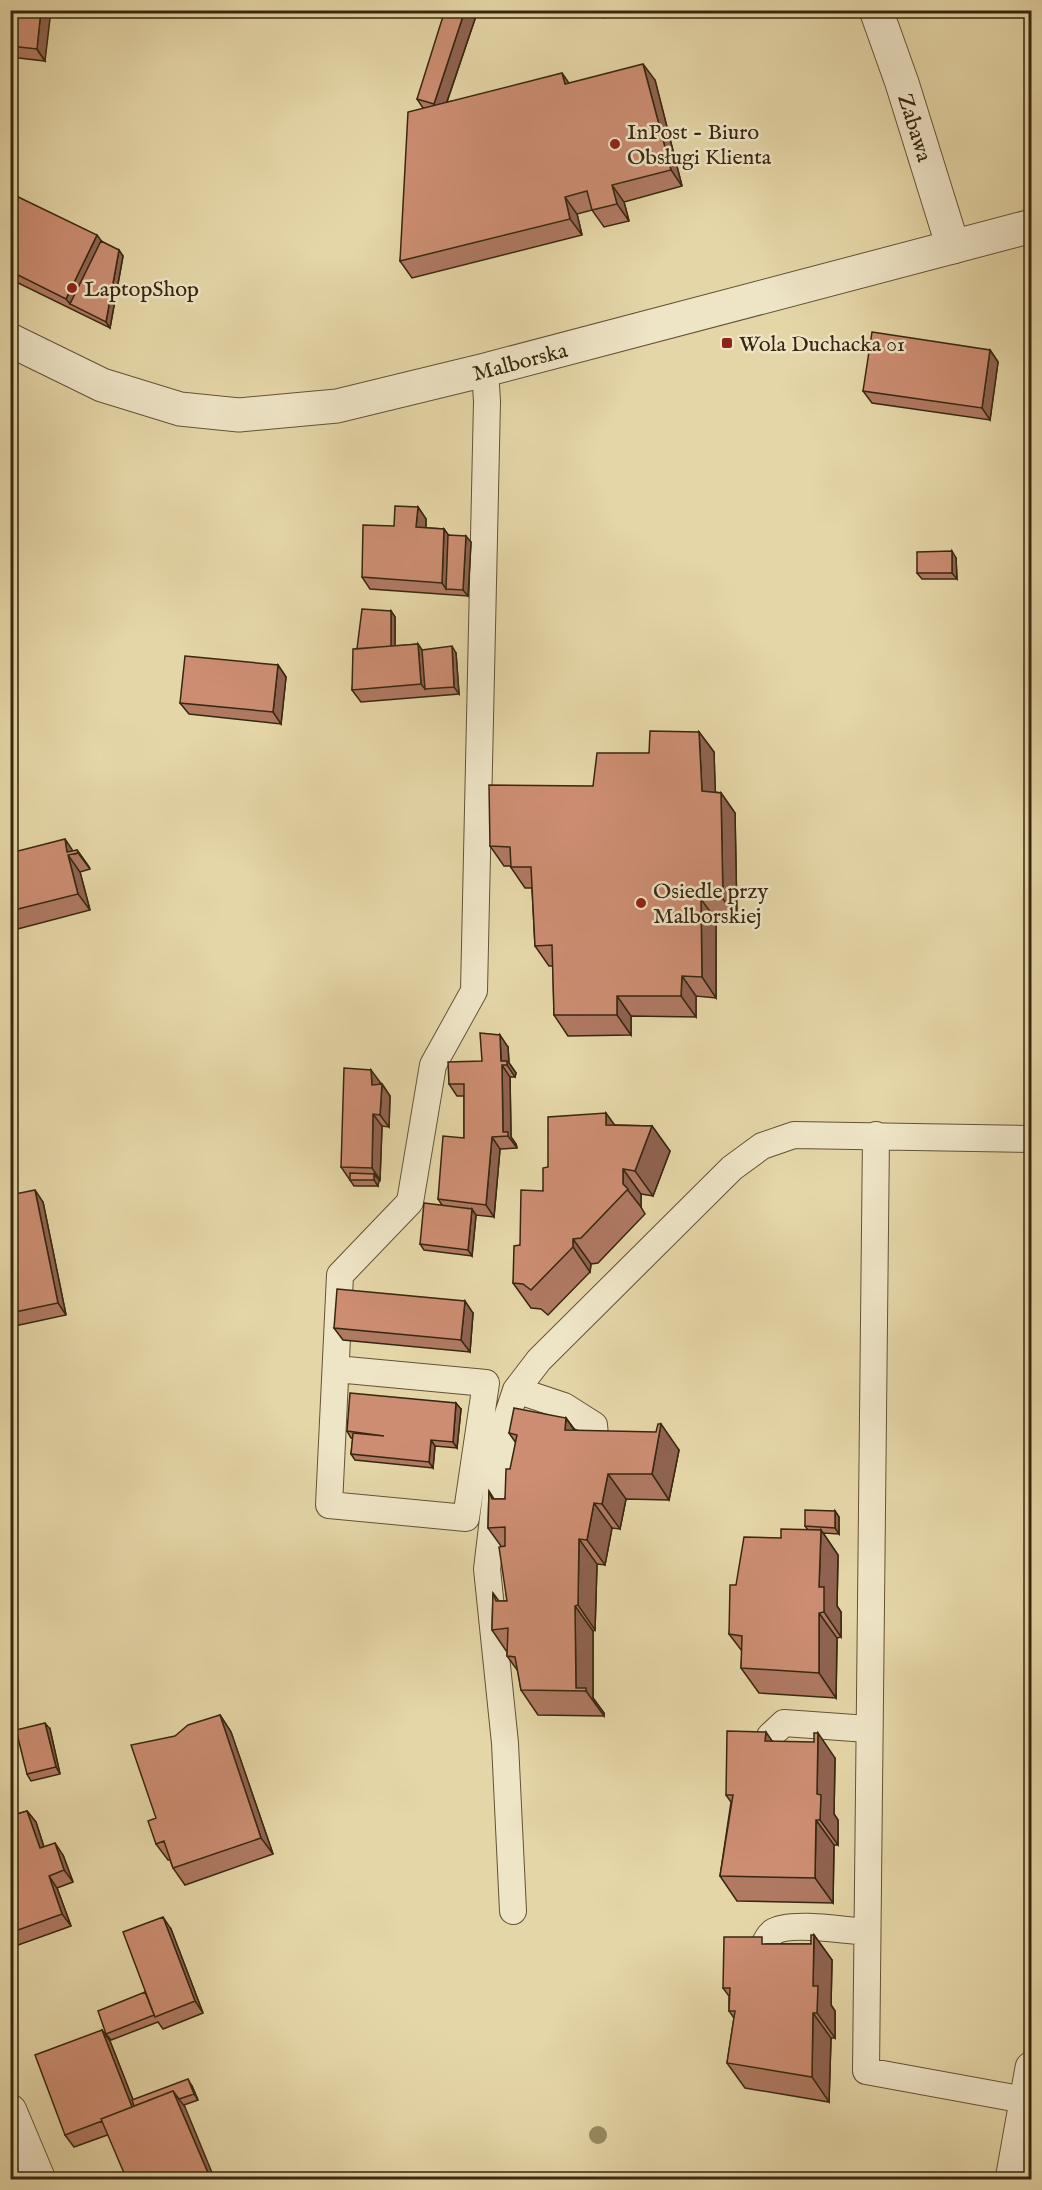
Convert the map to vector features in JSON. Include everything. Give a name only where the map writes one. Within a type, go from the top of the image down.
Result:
[{"type":"street","name":"Zabawa","points":[[876,10],[902,83],[953,247]]},
{"type":"street","name":"Malborska","points":[[10,340],[102,385],[180,410],[239,415],[337,406],[485,370],[1032,226]]},
{"type":"street","points":[[1012,2180],[1032,2068]]},
{"type":"street","points":[[10,2111],[39,2180]]},
{"type":"lane","points":[[336,1369],[486,1383],[466,1518],[329,1505],[340,1275],[410,1202],[433,1065],[474,991],[487,401],[485,370]]},
{"type":"lane","points":[[513,1911],[506,1743],[487,1569],[504,1426],[516,1390],[538,1360],[698,1201],[732,1168],[762,1146],[794,1135],[1032,1139]]},
{"type":"lane","points":[[876,1135],[866,2071],[1025,2100]]},
{"type":"lane","points":[[516,1390],[564,1406],[594,1425],[597,1456]]},
{"type":"lane","points":[[764,1757],[770,1736],[784,1723],[868,1729]]},
{"type":"lane","points":[[760,1962],[765,1942],[774,1932],[786,1927],[866,1932]]},
{"type":"building","points":[[10,10],[41,10],[37,49],[10,46]]},
{"type":"building","points":[[445,10],[465,10],[434,104],[417,99]]},
{"type":"building","points":[[643,64],[671,170],[612,185],[617,204],[592,210],[587,191],[565,197],[570,219],[400,261],[408,112],[562,73],[565,84]]},
{"type":"building","points":[[10,193],[97,235],[66,299],[10,271]]},
{"type":"building","points":[[101,241],[119,250],[106,322],[70,304]]},
{"type":"building","points":[[872,332],[990,350],[982,408],[863,391]]},
{"type":"building","points":[[395,506],[418,507],[416,527],[444,529],[442,583],[362,577],[363,525],[394,526]]},
{"type":"building","points":[[448,535],[466,536],[463,590],[446,589]]},
{"type":"building","points":[[952,551],[952,573],[917,573],[917,552]]},
{"type":"building","points":[[362,609],[391,611],[391,646],[357,649]]},
{"type":"building","points":[[418,644],[421,684],[352,690],[353,649]]},
{"type":"building","points":[[452,646],[454,687],[425,689],[422,650]]},
{"type":"building","points":[[185,656],[278,665],[273,712],[180,703]]},
{"type":"building","name":"Osiedle przy Malborskiej","points":[[650,731],[699,732],[702,791],[721,793],[723,899],[701,899],[702,977],[682,976],[681,996],[617,996],[617,1015],[554,1015],[552,945],[535,946],[531,867],[511,867],[510,847],[490,846],[489,785],[593,786],[597,753],[649,753]]},
{"type":"building","points":[[65,839],[67,852],[77,850],[78,853],[68,855],[78,894],[10,911],[10,853]]},
{"type":"building","points":[[480,1033],[500,1035],[501,1061],[507,1061],[507,1065],[502,1065],[503,1132],[508,1132],[508,1136],[492,1137],[486,1205],[438,1199],[443,1136],[464,1138],[464,1084],[449,1084],[448,1062],[482,1061]]},
{"type":"building","points":[[344,1068],[371,1070],[372,1085],[382,1084],[380,1115],[373,1114],[372,1168],[341,1167]]},
{"type":"building","points":[[606,1113],[606,1125],[652,1126],[635,1171],[623,1169],[623,1184],[628,1189],[581,1238],[573,1239],[573,1247],[531,1290],[523,1284],[513,1283],[514,1246],[520,1245],[521,1190],[543,1191],[543,1168],[548,1167],[548,1117]]},
{"type":"building","points":[[350,1173],[374,1174],[374,1180],[350,1180]]},
{"type":"building","points":[[35,1190],[58,1303],[10,1313],[10,1195]]},
{"type":"building","points":[[424,1203],[472,1209],[468,1250],[420,1244]]},
{"type":"building","points":[[337,1289],[465,1301],[461,1340],[334,1328]]},
{"type":"building","points":[[350,1393],[456,1403],[453,1442],[431,1440],[429,1462],[351,1454],[353,1433],[384,1436],[347,1431]]},
{"type":"building","points":[[514,1408],[566,1418],[565,1430],[656,1432],[658,1424],[661,1424],[652,1474],[608,1474],[602,1504],[594,1503],[587,1540],[579,1539],[578,1605],[575,1606],[576,1688],[586,1688],[586,1691],[521,1690],[515,1657],[507,1656],[508,1628],[492,1630],[493,1593],[496,1601],[507,1601],[499,1547],[505,1546],[505,1527],[488,1528],[489,1491],[492,1499],[505,1499],[506,1469],[510,1469],[517,1435],[509,1433]]},
{"type":"building","points":[[805,1510],[835,1511],[835,1528],[805,1526]]},
{"type":"building","points":[[781,1529],[821,1530],[819,1587],[824,1587],[824,1612],[819,1613],[819,1673],[741,1668],[742,1636],[729,1634],[730,1585],[736,1585],[744,1537],[781,1538]]},
{"type":"building","points":[[220,1715],[261,1838],[173,1868],[164,1841],[156,1844],[148,1821],[156,1818],[131,1745],[175,1736],[188,1725]]},
{"type":"building","points":[[45,1723],[56,1767],[27,1774],[16,1730]]},
{"type":"building","points":[[727,1731],[766,1732],[765,1741],[814,1742],[814,1733],[818,1733],[817,1794],[821,1795],[820,1820],[816,1820],[815,1878],[720,1876],[733,1795],[726,1795]]},
{"type":"building","points":[[27,1811],[40,1848],[55,1843],[64,1870],[49,1876],[62,1914],[10,1933],[10,1816]]},
{"type":"building","points":[[163,1917],[195,2001],[155,2017],[123,1932]]},
{"type":"building","points":[[811,1935],[814,1935],[813,1986],[818,1986],[817,2013],[813,2013],[812,2077],[727,2063],[735,2011],[729,2011],[730,1988],[723,1988],[724,1937],[762,1937],[762,1944],[811,1944]]},
{"type":"building","points":[[145,1992],[154,2015],[106,2034],[98,2011]]},
{"type":"building","points":[[102,2030],[132,2107],[65,2135],[35,2055]]},
{"type":"building","points":[[188,2079],[194,2094],[179,2099],[173,2091],[134,2106],[132,2100]]},
{"type":"building","points":[[173,2091],[211,2180],[127,2180],[101,2119]]},
{"type":"place","name":"InPost - Biuro Obsługi Klienta","points":[[615,144]]},
{"type":"place","name":"LaptopShop","points":[[72,288]]},
{"type":"place","name":"Wola Duchacka 01","points":[[727,343]]},
{"type":"place","name":"Osiedle przy Malborskiej","points":[[641,903]]}]
